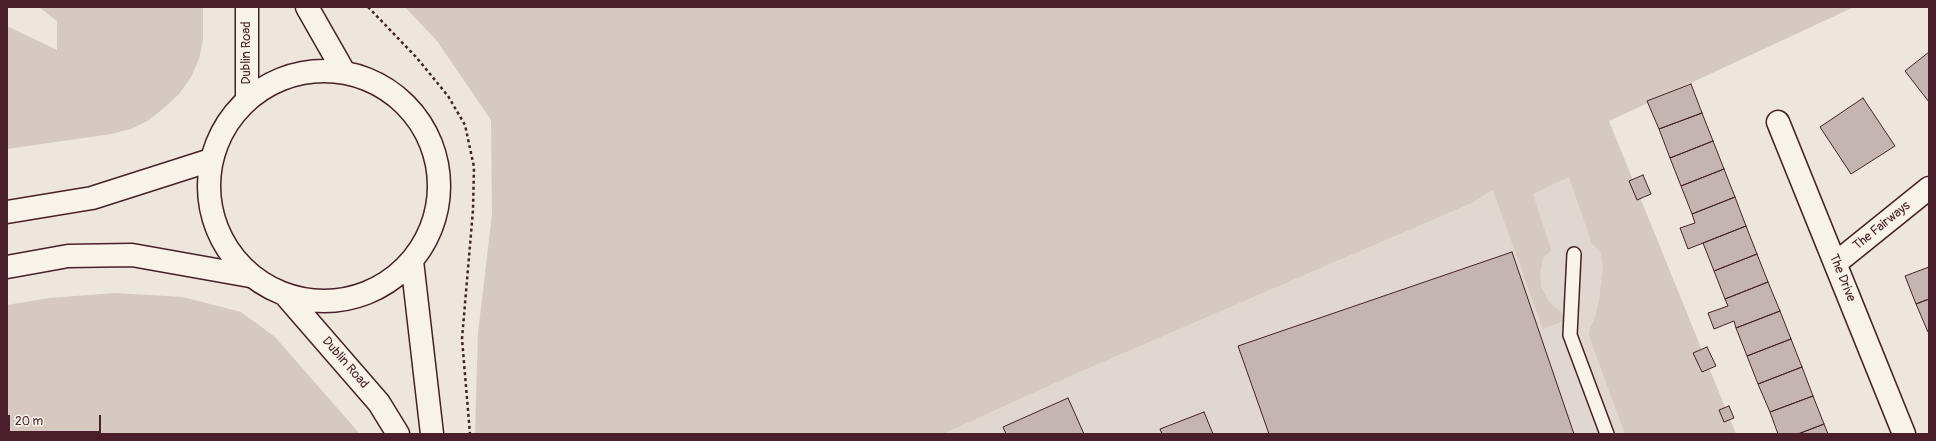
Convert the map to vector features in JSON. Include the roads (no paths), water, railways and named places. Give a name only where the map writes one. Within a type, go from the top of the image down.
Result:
[{"type":"main road","name":"Dublin Road","points":[[247,7],[248,99]]},
{"type":"main road","points":[[307,7],[344,72]]},
{"type":"main road","points":[[320,71],[344,72],[369,80],[391,92],[413,113],[429,138],[438,168],[439,200],[431,231],[412,261],[391,281],[366,294],[340,301],[313,302],[287,297],[268,288],[250,276],[227,250],[212,219],[208,184],[211,160],[226,124],[248,99],[271,84],[297,74],[320,71]]},
{"type":"main road","name":"The Drive","points":[[1778,122],[1904,434]]},
{"type":"main road","points":[[7,212],[92,198],[211,160]]},
{"type":"main road","name":"The Fairways","points":[[1836,263],[1929,188]]},
{"type":"main road","points":[[7,267],[68,256],[132,255],[250,276]]},
{"type":"main road","points":[[412,261],[432,434]]},
{"type":"main road","name":"Dublin Road","points":[[287,297],[379,403],[398,434]]},
{"type":"lane","points":[[1574,254],[1570,335],[1607,434]]}]
